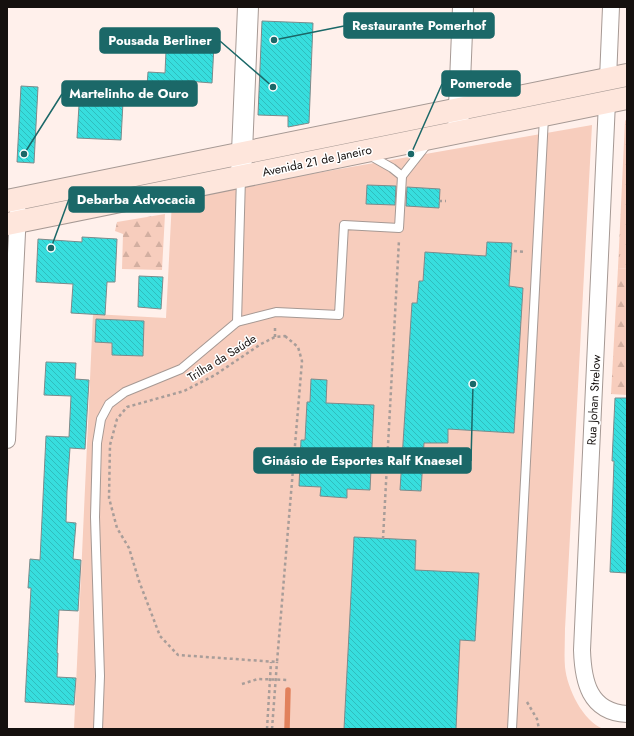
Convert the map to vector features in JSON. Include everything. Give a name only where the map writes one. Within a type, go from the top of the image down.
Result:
[{"type":"main road","name":"Avenida 21 de Janeiro","points":[[12,223],[458,132],[618,77]]},
{"type":"main road","points":[[617,100],[618,77]]},
{"type":"main road","name":"Avenida 21 de Janeiro","points":[[13,200],[459,109],[543,103],[617,100]]},
{"type":"street","points":[[241,176],[248,7]]},
{"type":"street","points":[[458,132],[463,7]]},
{"type":"street","points":[[612,7],[618,77]]},
{"type":"street","name":"Rua Johan Strelow","points":[[617,100],[582,650],[586,685],[592,696],[598,703],[608,709],[627,714]]},
{"type":"street","points":[[7,440],[13,200]]},
{"type":"lane","points":[[512,729],[543,103]]},
{"type":"lane","points":[[98,729],[100,676],[95,517],[97,443],[101,419],[109,404],[125,392],[180,369],[237,322],[276,312],[339,315],[344,225],[399,228],[402,176],[432,137]]},
{"type":"lane","points":[[360,152],[386,164],[402,176]]},
{"type":"lane","points":[[237,322],[241,176]]},
{"type":"path","points":[[439,201],[446,202]]},
{"type":"path","points":[[383,539],[399,228]]},
{"type":"path","name":"Trilha da Saúde","points":[[272,729],[302,360],[298,347],[285,336],[275,337],[262,344],[215,375],[184,391],[127,407],[117,419],[110,445],[109,498],[117,528],[129,548],[139,581],[160,636],[178,655],[277,662]]},
{"type":"path","points":[[267,729],[271,662]]},
{"type":"path","points":[[242,684],[258,679],[289,680]]},
{"type":"path","points":[[514,691],[527,702],[537,719],[539,729]]},
{"type":"green space","points":[[627,118],[627,269],[618,268],[625,121]]},
{"type":"green space","points":[[592,125],[565,629],[565,667],[569,685],[577,703],[589,719],[604,729],[74,729],[93,314],[166,318],[172,200],[288,178]]},
{"type":"green space","points":[[165,214],[162,270],[122,269],[123,234],[115,231],[117,222]]},
{"type":"green space","points":[[618,268],[627,269],[627,395],[611,394]]},
{"type":"building","points":[[262,21],[313,23],[309,123],[288,127],[288,116],[258,115]]},
{"type":"building","points":[[182,43],[214,45],[212,83],[187,81],[186,88],[147,86],[148,72],[165,73],[166,51],[182,52]]},
{"type":"building","points":[[100,84],[130,86],[129,102],[123,102],[121,140],[77,138],[79,105],[99,106]]},
{"type":"building","points":[[21,86],[38,87],[34,163],[17,162]]},
{"type":"building","points":[[367,185],[396,186],[395,205],[366,204]]},
{"type":"building","points":[[407,187],[440,189],[439,208],[406,206]]},
{"type":"building","points":[[82,237],[117,239],[115,282],[107,282],[105,315],[71,313],[73,284],[36,282],[38,239],[82,242]]},
{"type":"building","points":[[487,242],[512,243],[509,286],[523,288],[514,433],[448,429],[448,443],[424,443],[421,491],[400,490],[412,303],[417,303],[419,281],[423,281],[425,252],[486,256]]},
{"type":"building","points":[[139,276],[163,277],[161,309],[138,307]]},
{"type":"building","points":[[96,319],[144,321],[143,356],[112,355],[112,343],[95,342]]},
{"type":"building","points":[[46,362],[76,363],[75,379],[89,380],[85,449],[70,448],[67,491],[66,522],[76,523],[73,559],[81,560],[78,611],[59,610],[57,653],[57,677],[76,678],[74,705],[25,702],[31,588],[28,588],[30,559],[40,560],[46,436],[69,437],[71,396],[44,395]]},
{"type":"building","points":[[311,379],[327,380],[326,403],[374,405],[370,490],[347,489],[347,498],[320,496],[321,487],[299,486],[301,440],[305,440],[307,402],[310,402]]},
{"type":"building","points":[[615,398],[627,398],[627,573],[610,572]]},
{"type":"building","points":[[354,537],[416,540],[415,570],[479,573],[475,641],[460,640],[456,729],[344,729]]},
{"type":"waterway","points":[[287,729],[288,690]]},
{"type":"place","name":"Restaurante Pomerhof","points":[[274,40]]},
{"type":"place","name":"Pousada Berliner","points":[[273,87]]},
{"type":"place","name":"Martelinho de Ouro","points":[[24,154]]},
{"type":"place","name":"Pomerode","points":[[411,154]]},
{"type":"place","name":"Debarba Advocacia","points":[[51,248]]},
{"type":"place","name":"Ginásio de Esportes Ralf Knaesel","points":[[473,384]]}]
